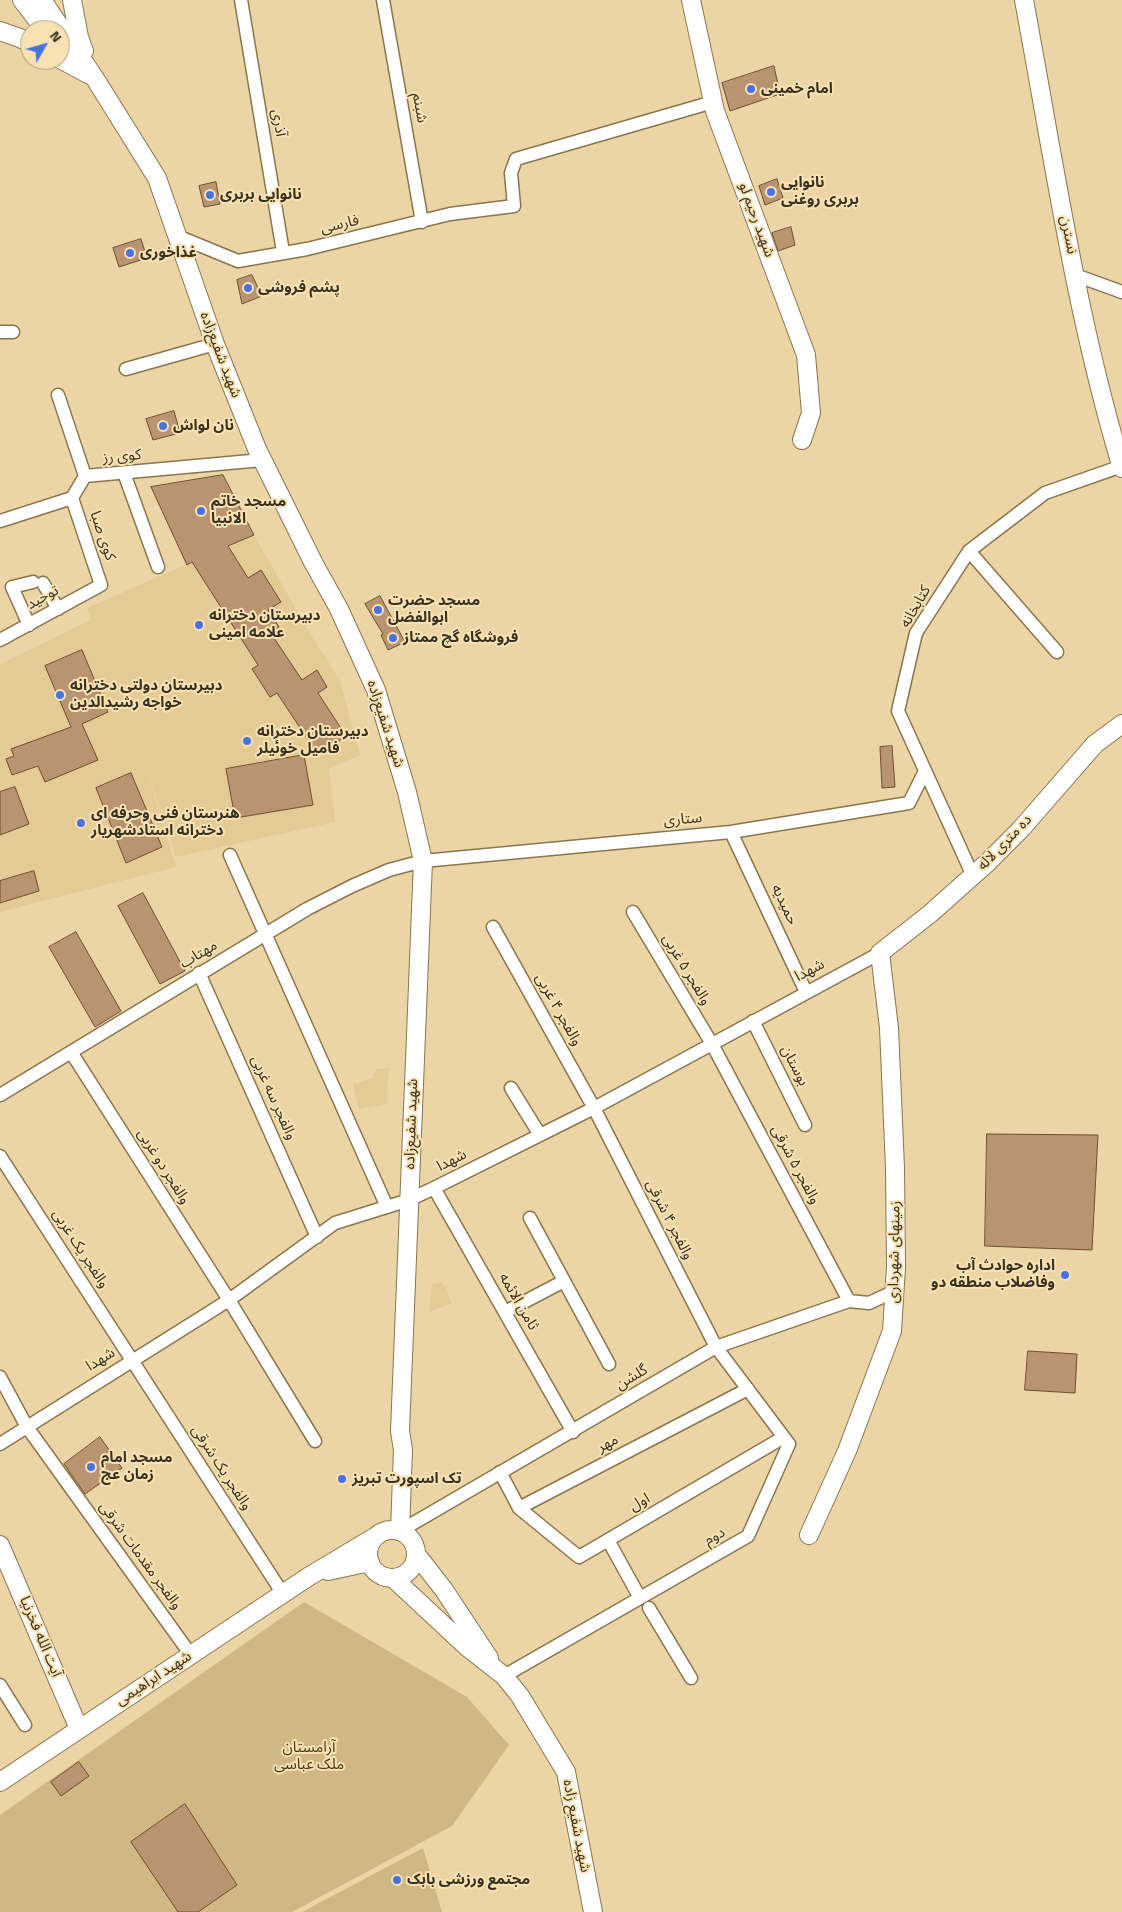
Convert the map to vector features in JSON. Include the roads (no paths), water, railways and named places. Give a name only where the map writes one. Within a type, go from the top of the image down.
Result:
[{"type":"street","points":[[22,0],[38,20]]},
{"type":"street","points":[[42,0],[94,77]]},
{"type":"street","points":[[72,0],[79,37],[94,77]]},
{"type":"street","name":"آذری","points":[[241,0],[283,252]]},
{"type":"street","name":"شبنم","points":[[384,0],[422,222]]},
{"type":"street","name":"شهید رحیم لو","points":[[691,0],[713,102],[806,354],[811,413],[802,440]]},
{"type":"street","name":"نسترن","points":[[1024,0],[1075,275],[1105,413],[1122,467]]},
{"type":"street","points":[[0,31],[20,38]]},
{"type":"street","points":[[70,54],[94,77]]},
{"type":"street","points":[[70,64],[94,77]]},
{"type":"street","name":"شهید شفیع‌زاده","points":[[94,77],[157,178],[215,344],[262,460],[313,562],[339,609],[376,690],[407,792],[423,861],[400,1431],[403,1450],[389,1532]]},
{"type":"street","name":"فارسی","points":[[177,236],[238,261],[307,249],[450,214],[514,206],[511,174],[516,159],[713,102]]},
{"type":"street","points":[[1075,275],[1122,292]]},
{"type":"street","points":[[126,369],[215,344]]},
{"type":"street","points":[[58,395],[85,476]]},
{"type":"street","name":"کوی رز","points":[[72,498],[85,476],[262,460]]},
{"type":"street","name":"کتابخانه","points":[[973,876],[898,711],[916,633],[970,551],[1044,493],[1122,467]]},
{"type":"street","points":[[124,472],[158,566]]},
{"type":"street","points":[[0,521],[72,498]]},
{"type":"street","name":"کوی صبا","points":[[72,498],[101,585]]},
{"type":"street","points":[[970,551],[1058,652]]},
{"type":"street","points":[[29,624],[12,588],[38,583],[58,609]]},
{"type":"street","name":"توحید","points":[[0,640],[101,585]]},
{"type":"street","name":"ده متری لاله","points":[[880,953],[900,939],[973,876],[1021,828],[1095,744],[1122,724]]},
{"type":"street","name":"ستاری","points":[[423,861],[731,832],[909,803],[925,771]]},
{"type":"street","name":"حمیدیه","points":[[731,832],[806,992]]},
{"type":"street","points":[[230,855],[387,1207]]},
{"type":"street","name":"مهتاب","points":[[0,1095],[307,909],[389,870],[423,861]]},
{"type":"street","name":"والفجر ۵ غربی","points":[[633,912],[712,1044]]},
{"type":"street","name":"والفجر ۴ غربی","points":[[493,927],[594,1108]]},
{"type":"street","name":"شهدا","points":[[0,1444],[229,1300],[335,1223],[409,1200],[434,1188],[594,1108],[880,953]]},
{"type":"street","name":"زمینهای شهرداری","points":[[810,1536],[847,1451],[892,1331],[896,1267],[894,1149],[889,1028],[880,953]]},
{"type":"street","name":"والفجر سه غربی","points":[[199,973],[317,1237]]},
{"type":"street","name":"بوستان","points":[[753,1021],[806,1125]]},
{"type":"street","name":"والفجر ۵ شرقی","points":[[712,1044],[849,1301]]},
{"type":"street","name":"والفجر دو غربی","points":[[71,1052],[229,1300],[315,1441]]},
{"type":"street","points":[[511,1088],[540,1135]]},
{"type":"street","name":"والفجر ۴ شرقی","points":[[594,1108],[716,1347]]},
{"type":"street","name":"والفجر یک غربی","points":[[0,1156],[132,1360]]},
{"type":"street","name":"ثامن الائمه","points":[[434,1188],[573,1432]]},
{"type":"street","points":[[530,1218],[608,1364]]},
{"type":"street","points":[[505,1312],[564,1281]]},
{"type":"street","name":"گلشن","points":[[389,1532],[573,1432],[716,1347],[849,1301],[869,1302],[895,1291]]},
{"type":"street","points":[[716,1347],[784,1437]]},
{"type":"street","name":"والفجر یک شرقی","points":[[132,1360],[283,1594]]},
{"type":"street","name":"والفجر مقدمات شرقی","points":[[0,1377],[27,1427],[191,1655]]},
{"type":"street","name":"مهر","points":[[519,1508],[748,1389]]},
{"type":"street","name":"اول","points":[[519,1508],[579,1557],[784,1437]]},
{"type":"street","name":"دوم","points":[[501,1674],[748,1536],[790,1444],[784,1437]]},
{"type":"street","points":[[500,1472],[519,1508]]},
{"type":"street","points":[[389,1532],[412,1540],[416,1554],[412,1568],[407,1573],[393,1578],[387,1578],[376,1572],[370,1562],[370,1547],[389,1532]]},
{"type":"street","name":"شهید ابراهیمی","points":[[0,1782],[308,1577],[389,1532]]},
{"type":"street","points":[[608,1540],[640,1598]]},
{"type":"street","name":"آیت الله فخرنیا","points":[[0,1545],[79,1729]]},
{"type":"street","name":"شهید شفیع زاده","points":[[416,1554],[444,1590],[501,1674],[520,1696],[566,1772],[593,1912]]},
{"type":"street","name":"شهید ابراهیمی","points":[[308,1577],[370,1562]]},
{"type":"street","name":"شهید شفیع زاده","points":[[393,1578],[448,1630],[501,1674]]},
{"type":"street","points":[[649,1608],[691,1678]]},
{"type":"street","points":[[0,1685],[25,1725]]},
{"type":"place","name":"امام خمینی","points":[[751,89]]},
{"type":"place","name":"نانوایی بربری روغنی","points":[[771,192]]},
{"type":"place","name":"نانوایی بربری","points":[[210,195]]},
{"type":"place","name":"غذاخوری","points":[[130,253]]},
{"type":"place","name":"پشم فروشی","points":[[248,288]]},
{"type":"place","name":"نان لواش","points":[[163,426]]},
{"type":"place","name":"مسجد خاتم الانبیا","points":[[201,511]]},
{"type":"place","name":"مسجد حضرت ابوالفضل","points":[[378,610]]},
{"type":"place","name":"دبیرستان دخترانه علامه امینی","points":[[199,625]]},
{"type":"place","name":"فروشگاه گچ ممتاز","points":[[393,638]]},
{"type":"place","name":"دبیرستان دولتی دخترانه خواجه رشیدالدین","points":[[60,695]]},
{"type":"place","name":"دبیرستان دخترانه فامیل خوئیلر","points":[[247,741]]},
{"type":"place","name":"هنرستان فنی وحرفه ای دخترانه استادشهریار","points":[[81,823]]},
{"type":"place","name":"اداره حوادث آب وفاضلاب منطقه دو","points":[[1065,1275]]},
{"type":"place","name":"مسجد امام زمان عج","points":[[91,1467]]},
{"type":"place","name":"تک اسپورت تبریز","points":[[342,1479]]},
{"type":"place","name":"مجتمع ورزشی بابک","points":[[397,1880]]},
{"type":"park label","name":"آرامستان ملک عباسی","points":[[309,1756]]}]
